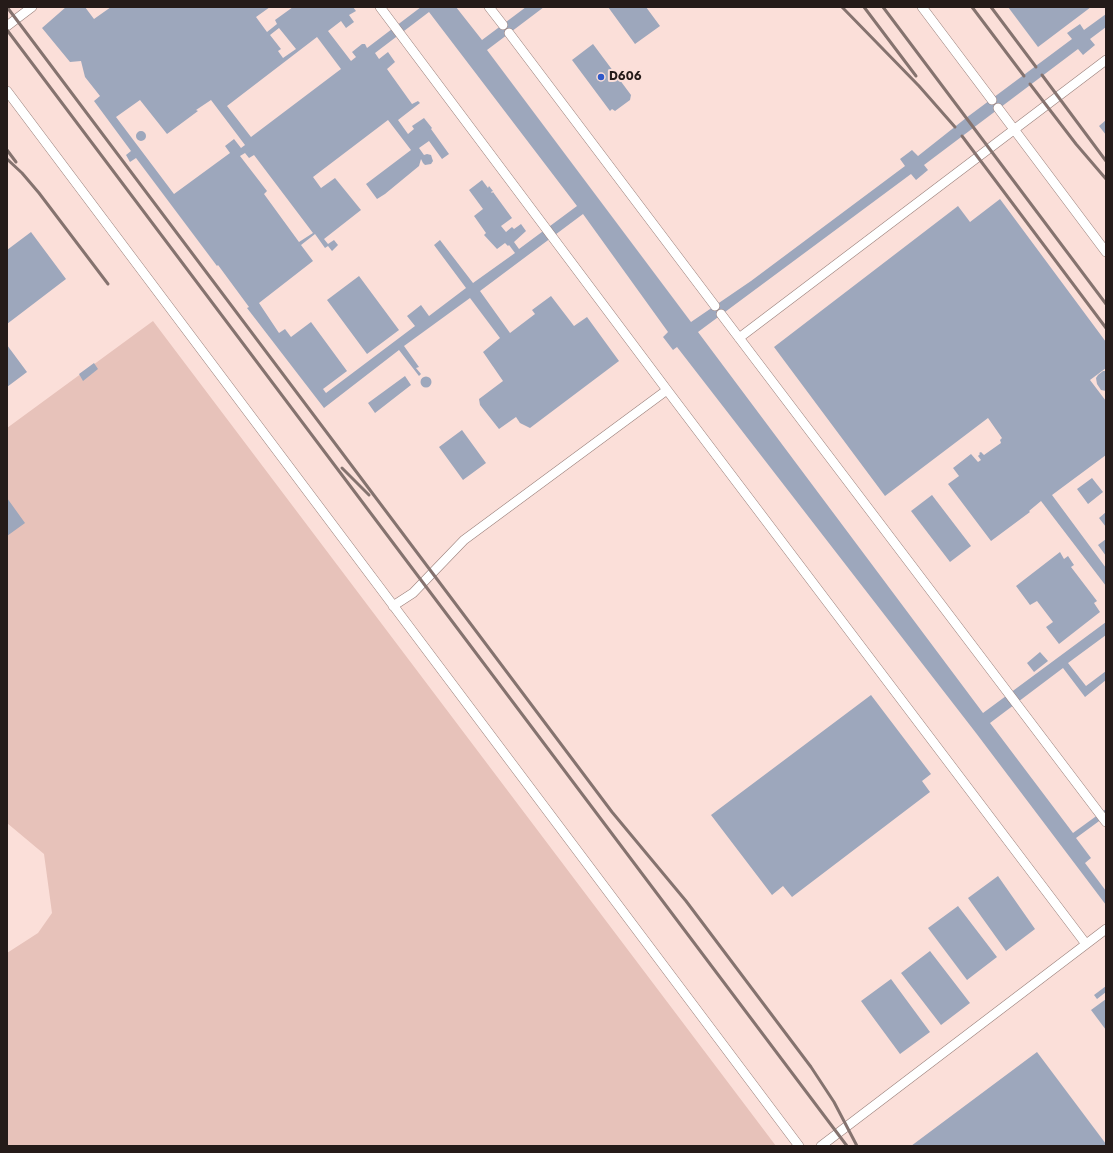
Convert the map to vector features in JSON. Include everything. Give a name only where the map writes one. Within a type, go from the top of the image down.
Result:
[{"type":"lane","points":[[7,26],[32,7]]},
{"type":"lane","points":[[380,7],[667,390],[1086,944]]},
{"type":"lane","points":[[489,7],[503,24]]},
{"type":"lane","points":[[922,7],[992,100]]},
{"type":"lane","points":[[509,33],[715,306]]},
{"type":"lane","points":[[739,338],[1106,60]]},
{"type":"lane","points":[[7,91],[799,1146]]},
{"type":"lane","points":[[998,108],[1106,252]]},
{"type":"lane","points":[[722,314],[1106,822]]},
{"type":"lane","points":[[393,606],[413,593],[464,540],[667,390]]},
{"type":"lane","points":[[821,1146],[1106,928]]},
{"type":"shaded area","points":[[153,321],[776,1146],[7,1146],[7,953],[38,933],[52,913],[44,854],[7,823],[7,428]]},
{"type":"building","points":[[66,7],[85,7],[94,19],[111,7],[270,7],[256,17],[267,32],[277,24],[275,20],[293,7],[353,7],[356,11],[349,15],[354,22],[346,28],[341,21],[328,31],[351,61],[356,57],[352,52],[362,44],[365,44],[367,48],[421,7],[456,7],[482,40],[526,7],[544,7],[487,50],[691,322],[751,281],[905,166],[900,159],[912,150],[918,156],[966,118],[1072,39],[1067,33],[1080,24],[1084,30],[1106,14],[1106,27],[1090,39],[1095,45],[1083,55],[1078,49],[924,165],[928,170],[916,180],[911,174],[698,332],[983,713],[1106,622],[1106,635],[1068,663],[1086,686],[1106,671],[1106,680],[1085,697],[1063,668],[990,723],[1073,833],[1106,809],[1106,816],[1076,838],[1091,858],[1085,863],[1106,891],[1106,905],[976,733],[677,347],[673,350],[663,337],[668,332],[583,214],[480,291],[510,333],[535,314],[532,310],[551,296],[574,326],[587,317],[619,361],[530,428],[520,423],[516,417],[499,429],[480,405],[479,399],[503,381],[483,352],[500,338],[470,298],[404,346],[419,367],[416,368],[421,374],[419,376],[399,350],[324,408],[247,308],[249,307],[218,265],[217,266],[136,158],[130,162],[126,155],[131,151],[94,101],[100,96],[85,77],[81,61],[70,62],[42,28]],"holes":[[[429,12],[577,206],[519,249],[514,242],[526,231],[521,224],[514,229],[512,227],[506,232],[501,226],[512,218],[493,192],[491,192],[493,191],[489,186],[488,188],[482,180],[469,190],[483,209],[474,216],[486,233],[484,235],[497,249],[505,243],[508,246],[509,245],[515,253],[473,283],[440,240],[434,245],[466,288],[429,316],[421,305],[407,316],[415,326],[326,393],[323,389],[347,371],[311,322],[291,337],[285,329],[279,333],[259,303],[313,261],[301,245],[315,234],[325,248],[328,246],[332,251],[338,245],[334,240],[328,244],[324,239],[361,210],[335,178],[321,188],[313,177],[388,120],[411,150],[366,184],[377,199],[419,166],[421,159],[425,165],[431,164],[433,161],[431,155],[424,155],[419,148],[429,141],[442,159],[449,154],[424,118],[412,126],[414,129],[408,134],[398,120],[420,103],[418,101],[412,104],[387,69],[395,62],[388,52],[379,59],[375,53]],[[279,28],[296,49],[283,58],[278,51],[281,49],[270,35]],[[317,37],[341,69],[251,137],[227,106]],[[140,100],[167,134],[198,111],[196,110],[211,100],[245,145],[241,148],[234,139],[225,146],[230,153],[174,194],[116,117]],[[245,153],[249,158],[254,155],[313,233],[299,242],[264,194],[267,191],[240,156]]]},
{"type":"building","points":[[608,7],[646,7],[660,26],[635,44]]},
{"type":"building","points":[[1008,7],[1091,7],[1038,47]]},
{"type":"building","name":"D606","points":[[593,44],[631,95],[630,100],[615,111],[612,109],[610,111],[572,60]]},
{"type":"building","points":[[1106,120],[1106,135],[1099,126]]},
{"type":"building","points":[[139,131],[143,131],[145,132],[145,140],[139,141],[136,138],[136,134]]},
{"type":"building","points":[[1000,199],[1106,342],[1106,368],[1090,380],[1106,401],[1106,455],[1052,495],[1106,568],[1106,586],[1041,501],[1029,511],[1030,512],[991,541],[948,484],[959,476],[953,468],[971,454],[978,462],[981,460],[978,456],[980,454],[979,453],[981,452],[984,455],[1001,443],[1000,440],[1002,438],[988,418],[885,496],[774,347],[958,206],[970,222]]},
{"type":"building","points":[[31,232],[66,279],[7,324],[7,250]]},
{"type":"building","points":[[359,276],[399,330],[367,354],[327,300]]},
{"type":"building","points":[[7,345],[27,372],[7,387]]},
{"type":"building","points":[[94,363],[98,369],[83,381],[79,374]]},
{"type":"building","points":[[1103,371],[1106,371],[1106,391],[1101,390],[1097,384],[1096,378]]},
{"type":"building","points":[[405,376],[411,385],[375,413],[368,403]]},
{"type":"building","points":[[426,376],[430,378],[432,382],[430,386],[426,388],[422,386],[420,382],[422,378]]},
{"type":"building","points":[[462,430],[486,463],[463,480],[439,447]]},
{"type":"building","points":[[1092,478],[1103,492],[1088,504],[1077,489]]},
{"type":"building","points":[[932,495],[971,546],[950,562],[911,511]]},
{"type":"building","points":[[7,498],[25,523],[7,536]]},
{"type":"building","points":[[1106,512],[1106,527],[1099,518]]},
{"type":"building","points":[[1106,539],[1106,556],[1098,545]]},
{"type":"building","points":[[1060,552],[1064,559],[1068,556],[1074,565],[1071,567],[1097,601],[1094,603],[1100,612],[1059,644],[1046,627],[1053,622],[1037,601],[1030,605],[1016,586]]},
{"type":"building","points":[[1040,652],[1048,661],[1034,672],[1027,663]]},
{"type":"building","points":[[871,695],[931,774],[922,781],[930,792],[792,897],[783,886],[772,895],[711,815]]},
{"type":"building","points":[[998,876],[1035,929],[1006,951],[968,898]]},
{"type":"building","points":[[958,906],[997,957],[967,980],[928,928]]},
{"type":"building","points":[[930,951],[970,1003],[941,1025],[901,973]]},
{"type":"building","points":[[891,979],[930,1032],[900,1054],[861,1001]]},
{"type":"building","points":[[1106,986],[1106,992],[1097,999],[1094,995]]},
{"type":"building","points":[[1106,999],[1106,1030],[1091,1010]]},
{"type":"building","points":[[1037,1052],[1106,1146],[911,1146]]},
{"type":"railway","points":[[7,7],[612,812],[686,901],[811,1067],[834,1102],[857,1146]]},
{"type":"railway","points":[[842,7],[919,86],[955,127]]},
{"type":"railway","points":[[864,7],[916,76]]},
{"type":"railway","points":[[883,7],[1106,304]]},
{"type":"railway","points":[[972,7],[1024,76]]},
{"type":"railway","points":[[991,7],[1036,67]]},
{"type":"railway","points":[[7,30],[847,1146]]},
{"type":"railway","points":[[1042,75],[1106,161]]},
{"type":"railway","points":[[1030,84],[1076,144],[1106,179]]},
{"type":"railway","points":[[962,136],[1106,328]]},
{"type":"railway","points":[[7,150],[16,162]]},
{"type":"railway","points":[[7,159],[22,173],[39,193],[108,284]]},
{"type":"railway","points":[[342,468],[369,495]]},
{"type":"place","name":"D606","points":[[601,77]]}]
